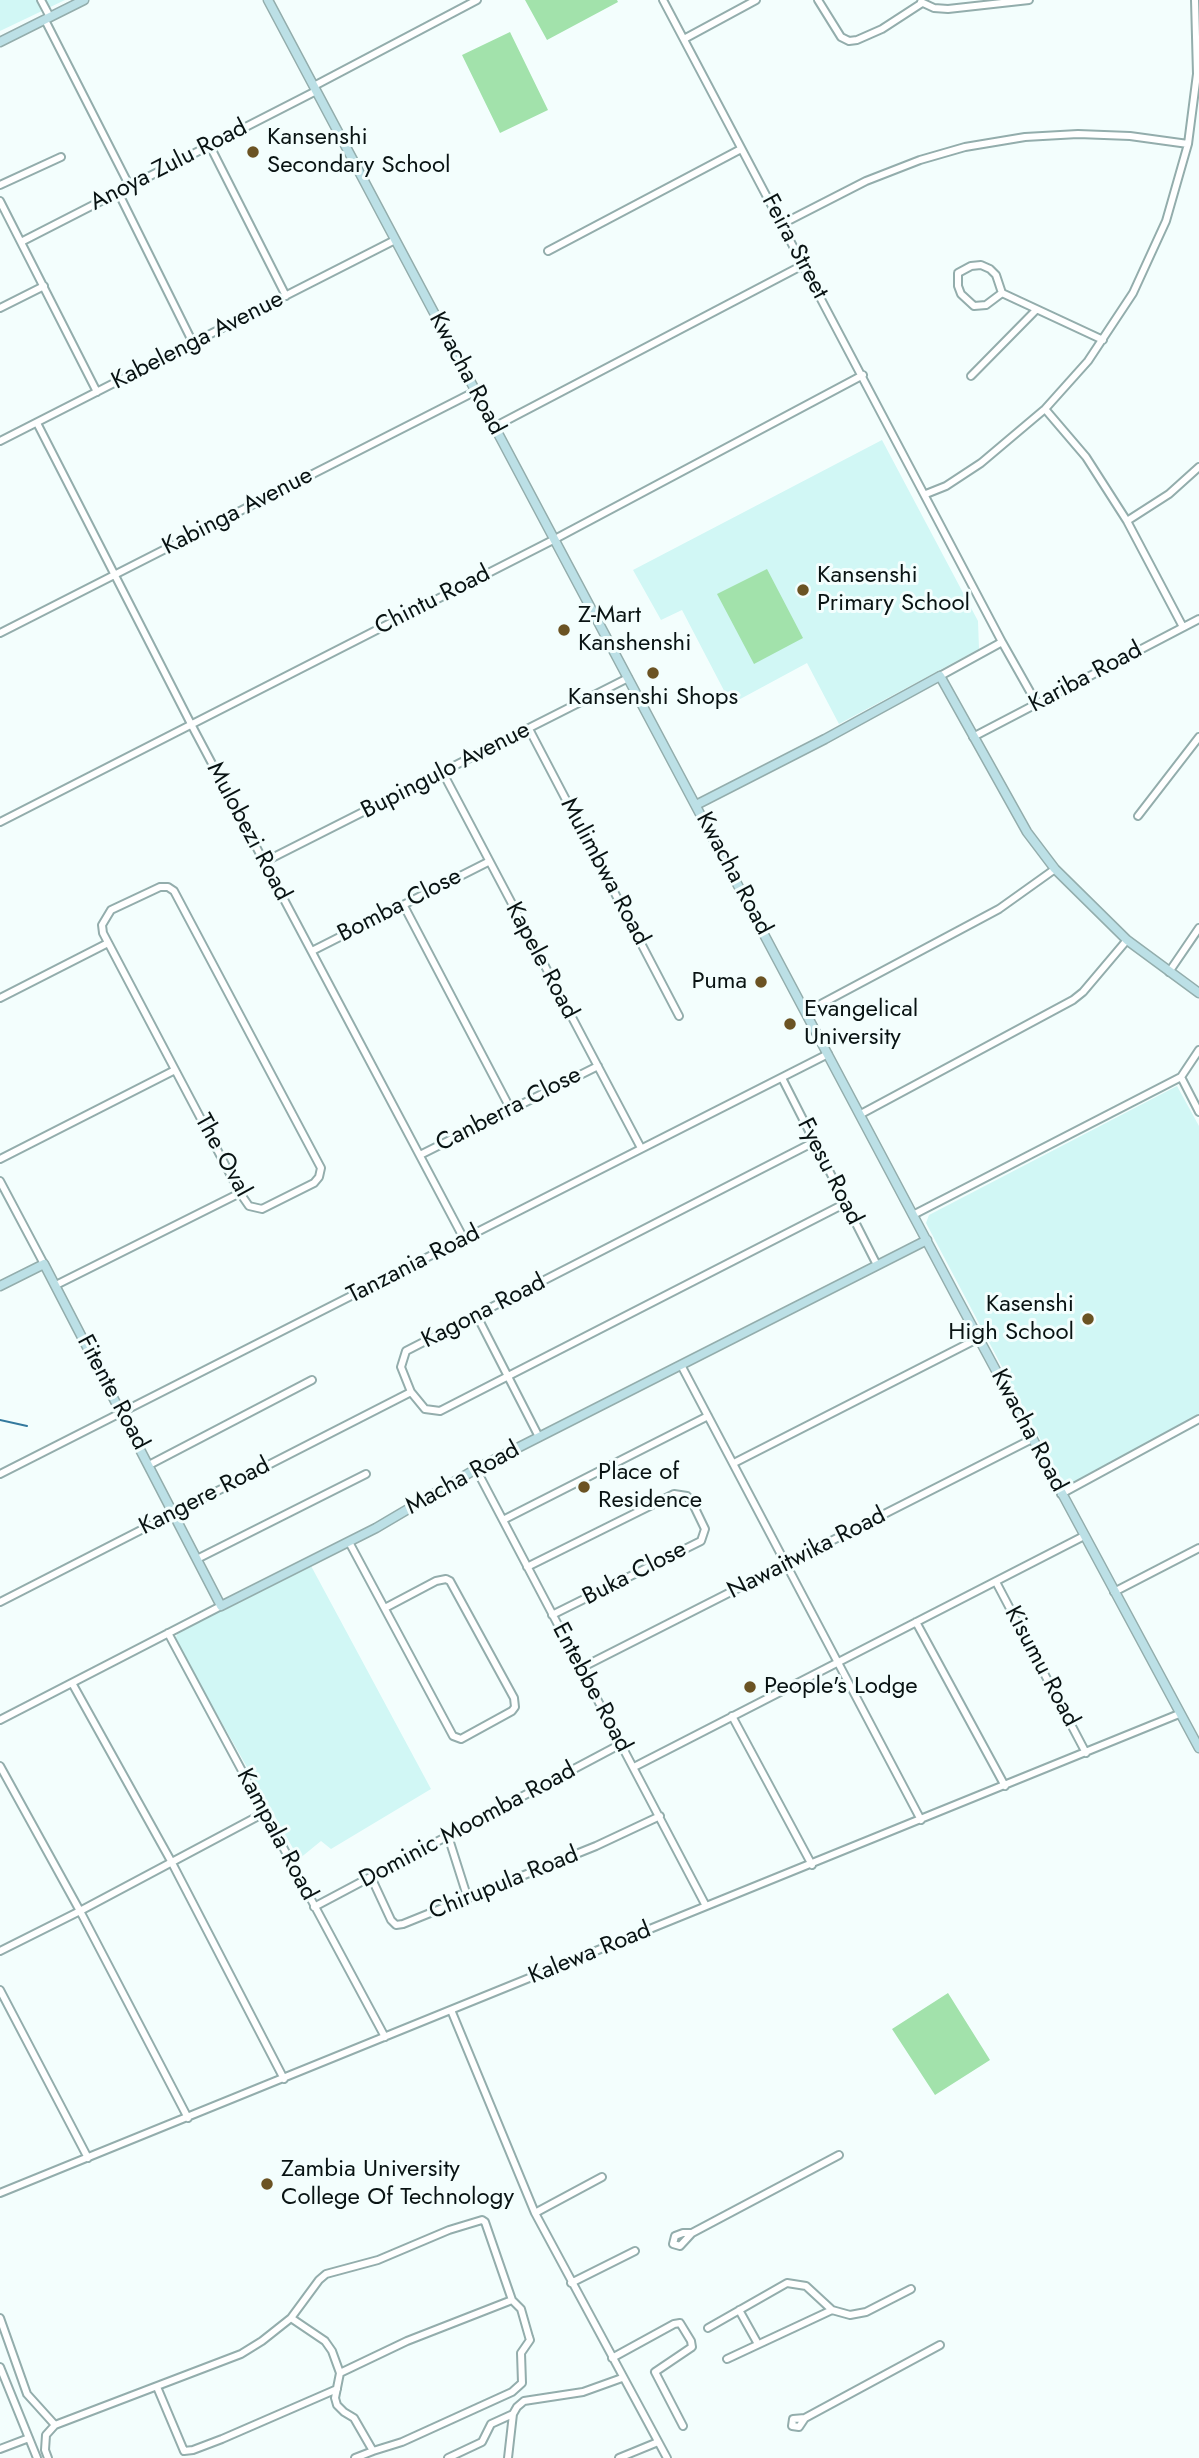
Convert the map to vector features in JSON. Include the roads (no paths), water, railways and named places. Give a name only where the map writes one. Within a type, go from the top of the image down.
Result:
[{"type":"main road","points":[[0,42],[84,0]]},
{"type":"main road","name":"Kwacha Road","points":[[268,0],[1061,1494],[1199,1748]]},
{"type":"main road","points":[[696,805],[825,740],[940,676],[1027,832],[1055,869],[1127,940],[1199,993]]},
{"type":"main road","name":"Macha Road","points":[[221,1606],[349,1542],[476,1469],[927,1240]]},
{"type":"main road","points":[[0,1286],[44,1264]]},
{"type":"main road","name":"Fitente Road","points":[[44,1264],[221,1606]]},
{"type":"street","points":[[41,0],[129,186]]},
{"type":"street","name":"Anoya Zulu Road","points":[[21,242],[210,146],[477,0]]},
{"type":"street","name":"Feira Street","points":[[663,0],[1037,704]]},
{"type":"street","points":[[684,39],[756,0]]},
{"type":"street","points":[[818,0],[841,37],[849,41],[858,40],[882,29],[921,2],[934,8],[948,9],[1030,0]]},
{"type":"street","points":[[926,494],[946,486],[981,463],[1045,409],[1103,340],[1133,293],[1154,253],[1176,190],[1188,144],[1197,74],[1195,0]]},
{"type":"street","points":[[782,223],[866,181],[920,160],[965,147],[1025,137],[1078,134],[1130,136],[1188,144]]},
{"type":"street","points":[[210,146],[286,296]]},
{"type":"street","points":[[548,251],[741,149]]},
{"type":"street","points":[[0,186],[61,157]]},
{"type":"street","points":[[118,192],[193,344]]},
{"type":"street","points":[[0,201],[97,392]]},
{"type":"street","name":"Kabelenga Avenue","points":[[0,441],[396,240]]},
{"type":"street","points":[[494,427],[803,265]]},
{"type":"street","points":[[1003,293],[986,305],[974,306],[961,293],[958,273],[971,266],[981,265],[990,269],[996,275],[1003,293],[1103,340]]},
{"type":"street","points":[[0,308],[44,286]]},
{"type":"street","points":[[971,376],[1036,310]]},
{"type":"street","name":"Chintu Road","points":[[0,822],[555,539],[863,376]]},
{"type":"street","name":"Kabinga Avenue","points":[[0,633],[476,391]]},
{"type":"street","points":[[1045,409],[1086,457],[1128,521],[1183,627]]},
{"type":"street","name":"Mulobezi Road","points":[[37,423],[191,724],[464,1239]]},
{"type":"street","points":[[1128,521],[1169,494],[1199,467]]},
{"type":"street","name":"Kariba Road","points":[[973,737],[1199,618]]},
{"type":"street","points":[[940,676],[1002,642]]},
{"type":"street","name":"Bupingulo Avenue","points":[[264,862],[628,678]]},
{"type":"street","name":"Mulimbwa Road","points":[[529,729],[679,1016]]},
{"type":"street","points":[[1138,816],[1199,737]]},
{"type":"street","name":"Kapele Road","points":[[443,773],[641,1148]]},
{"type":"street","name":"Bomba Close","points":[[312,951],[488,862]]},
{"type":"street","points":[[806,1012],[999,909],[1055,869]]},
{"type":"street","name":"The Oval","points":[[160,887],[168,887],[174,891],[321,1168],[314,1183],[262,1209],[249,1206],[108,943],[102,925],[111,910],[160,887]]},
{"type":"street","points":[[404,906],[510,1108]]},
{"type":"street","points":[[1169,972],[1199,928]]},
{"type":"street","points":[[860,1114],[1073,1000],[1127,940]]},
{"type":"street","points":[[0,998],[108,943]]},
{"type":"street","points":[[913,1215],[1181,1077],[1199,1050]]},
{"type":"street","name":"Tanzania Road","points":[[0,1474],[828,1054]]},
{"type":"street","name":"Canberra Close","points":[[420,1155],[597,1066]]},
{"type":"street","points":[[0,1159],[175,1070]]},
{"type":"street","points":[[1181,1077],[1199,1112]]},
{"type":"street","name":"Fyesu Road","points":[[782,1078],[877,1265]]},
{"type":"street","name":"Kagona Road","points":[[411,1392],[401,1367],[406,1352],[814,1142]]},
{"type":"street","name":"Fitente Road","points":[[0,1181],[44,1264]]},
{"type":"street","points":[[55,1286],[240,1193]]},
{"type":"street","points":[[411,1392],[425,1409],[440,1411],[845,1204]]},
{"type":"street","points":[[477,1315],[539,1437]]},
{"type":"street","points":[[734,1463],[979,1338]]},
{"type":"street","points":[[681,1365],[921,1820]]},
{"type":"street","points":[[149,1465],[312,1380]]},
{"type":"street","name":"Kangere Road","points":[[0,1602],[411,1392]]},
{"type":"street","points":[[503,1520],[708,1416]]},
{"type":"street","points":[[1061,1494],[1199,1419]]},
{"type":"street","name":"Nawaitwika Road","points":[[581,1668],[1032,1439]]},
{"type":"street","name":"Entebbe Road","points":[[476,1469],[706,1906]]},
{"type":"street","points":[[197,1559],[366,1474]]},
{"type":"street","name":"Buka Close","points":[[527,1567],[674,1494],[687,1496],[692,1502],[705,1529],[702,1541],[552,1615]]},
{"type":"street","points":[[634,1767],[1084,1536]]},
{"type":"street","points":[[349,1542],[453,1736],[461,1739],[508,1715],[515,1707],[514,1698],[450,1580],[436,1581],[385,1608]]},
{"type":"street","points":[[1114,1592],[1199,1548]]},
{"type":"street","name":"Kisumu Road","points":[[996,1582],[1086,1753]]},
{"type":"street","name":"Macha Road","points":[[0,1720],[221,1606]]},
{"type":"street","points":[[916,1622],[1005,1786]]},
{"type":"street","name":"Kampala Road","points":[[168,1633],[384,2037]]},
{"type":"street","points":[[72,1683],[171,1861],[284,2079]]},
{"type":"street","name":"Kalewa Road","points":[[0,2193],[1179,1714]]},
{"type":"street","points":[[732,1716],[812,1865]]},
{"type":"street","name":"Dominic Moomba Road","points":[[314,1907],[621,1744]]},
{"type":"street","points":[[0,1766],[80,1911],[188,2118]]},
{"type":"street","points":[[0,1951],[264,1813]]},
{"type":"street","name":"Chirupula Road","points":[[371,1877],[389,1916],[396,1924],[403,1924],[596,1846],[660,1816]]},
{"type":"street","points":[[448,1836],[468,1899]]},
{"type":"street","points":[[0,1990],[88,2158]]},
{"type":"street","points":[[451,2010],[535,2213],[667,2458]]},
{"type":"street","points":[[692,2233],[839,2155]]},
{"type":"street","points":[[535,2213],[602,2177]]},
{"type":"street","points":[[48,2458],[45,2450],[46,2435],[55,2426],[241,2354],[291,2318],[319,2280],[327,2274],[378,2260],[477,2220],[485,2222],[512,2300],[521,2309],[530,2340],[521,2353],[521,2386],[402,2442],[355,2458]]},
{"type":"street","points":[[571,2283],[635,2251]]},
{"type":"street","points":[[708,2328],[780,2286],[793,2283],[812,2291],[832,2310],[841,2314],[858,2314],[911,2289]]},
{"type":"street","points":[[340,2373],[407,2341],[512,2300]]},
{"type":"street","points":[[727,2359],[832,2310]]},
{"type":"street","points":[[739,2311],[758,2344]]},
{"type":"street","points":[[0,2318],[27,2394],[55,2426]]},
{"type":"street","points":[[291,2318],[325,2341],[332,2351],[340,2373],[335,2398],[337,2405],[354,2418],[373,2451]]},
{"type":"street","points":[[612,2358],[680,2323],[692,2347],[655,2372],[683,2426]]},
{"type":"street","points":[[805,2418],[940,2345]]},
{"type":"street","points":[[0,2367],[37,2458]]},
{"type":"street","points":[[508,2458],[513,2414],[519,2404],[529,2399],[583,2392],[622,2378]]},
{"type":"street","points":[[157,2387],[184,2451],[222,2440],[337,2389]]},
{"type":"street","points":[[448,2458],[482,2442],[491,2424],[513,2414]]},
{"type":"street","points":[[0,2449],[29,2438]]},
{"type":"street","points":[[619,2458],[658,2442]]},
{"type":"waterway","points":[[0,1420],[27,1426]]},
{"type":"place","name":"Kansenshi Secondary School","points":[[253,152]]},
{"type":"place","name":"Kansenshi Primary School","points":[[803,590]]},
{"type":"place","name":"Z-Mart Kanshenshi","points":[[564,630]]},
{"type":"place","name":"Kansenshi Shops","points":[[653,673]]},
{"type":"place","name":"Puma","points":[[761,982]]},
{"type":"place","name":"Evangelical University","points":[[790,1024]]},
{"type":"place","name":"Kasenshi High School","points":[[1088,1319]]},
{"type":"place","name":"Place of Residence","points":[[584,1487]]},
{"type":"place","name":"People's Lodge","points":[[750,1687]]},
{"type":"place","name":"Zambia University College Of Technology","points":[[267,2184]]}]
